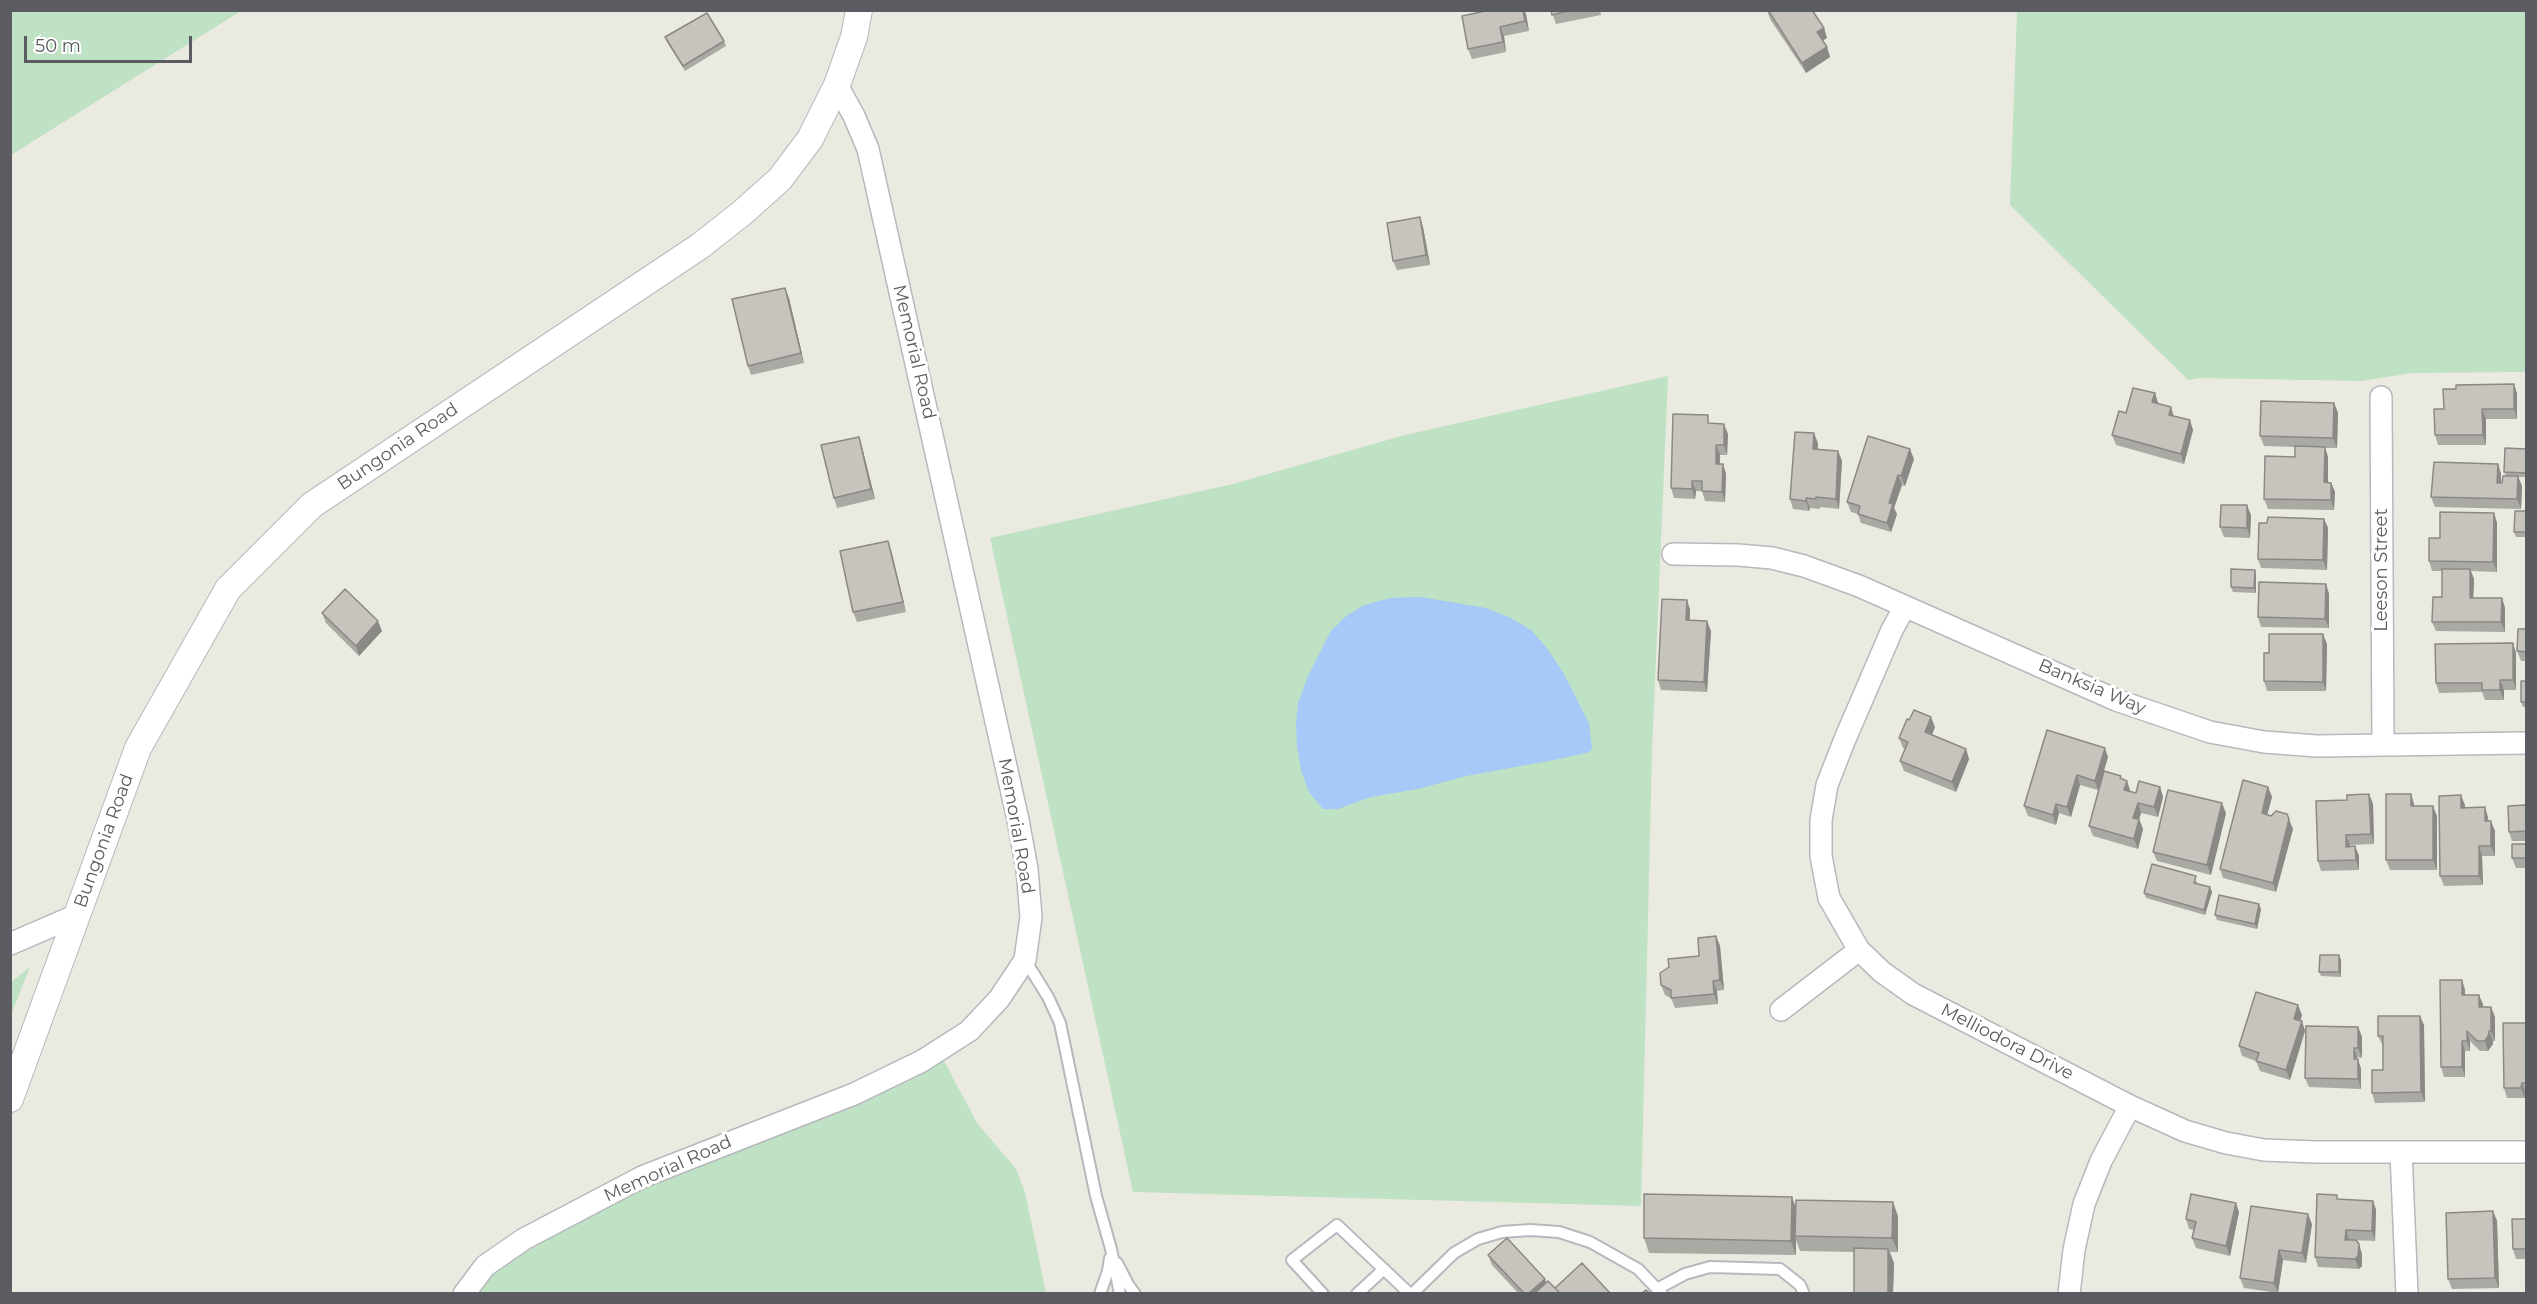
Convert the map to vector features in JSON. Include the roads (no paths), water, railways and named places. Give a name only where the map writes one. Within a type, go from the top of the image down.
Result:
[{"type":"street","name":"Bungonia Road","points":[[10,944],[76,915],[138,748],[228,589],[312,506],[700,246],[780,179],[810,140],[837,85],[854,37],[859,10]]},
{"type":"street","name":"Memorial Road","points":[[464,1293],[485,1266],[524,1239],[642,1177],[854,1094],[922,1060],[969,1031],[999,999],[1026,960],[1031,916],[1027,869],[1018,820],[868,149],[837,85]]},
{"type":"street","name":"Leeson Street","points":[[2381,397],[2383,743]]},
{"type":"street","name":"Banksia Way","points":[[1674,554],[1738,555],[1793,563],[1859,586],[1904,608],[2116,700],[2210,732],[2264,742],[2317,746],[2383,743],[2526,743]]},
{"type":"street","name":"Melliodora Drive","points":[[1904,608],[1892,630],[1841,748],[1827,784],[1821,820],[1821,856],[1829,898],[1859,950],[1882,972],[1913,994],[2130,1106],[2185,1131],[2226,1143],[2255,1148],[2315,1152],[2526,1152]]},
{"type":"street","points":[[10,1099],[76,915]]},
{"type":"street","points":[[1781,1010],[1859,950]]},
{"type":"street","points":[[2069,1293],[2073,1250],[2084,1204],[2101,1161],[2130,1106]]},
{"type":"street","points":[[2401,1152],[2407,1293]]},
{"type":"lane","points":[[1026,960],[1060,1023],[1096,1196],[1111,1249],[1120,1293]]},
{"type":"lane","points":[[1323,1293],[1292,1260],[1337,1225],[1411,1293],[1454,1253],[1478,1239],[1502,1232],[1530,1230],[1559,1232],[1590,1242],[1638,1269],[1660,1291],[1685,1274],[1710,1267],[1780,1269],[1800,1285],[1804,1293]]},
{"type":"lane","points":[[1100,1293],[1108,1271],[1111,1249]]},
{"type":"lane","points":[[1111,1249],[1129,1286],[1135,1293]]},
{"type":"lane","points":[[1357,1293],[1384,1269]]},
{"type":"water","points":[[1421,597],[1486,608],[1511,618],[1531,630],[1547,648],[1564,674],[1589,723],[1592,748],[1590,752],[1371,797],[1338,809],[1323,809],[1309,792],[1301,770],[1297,747],[1298,703],[1308,676],[1331,631],[1345,617],[1362,606],[1375,602],[1391,598]]}]
